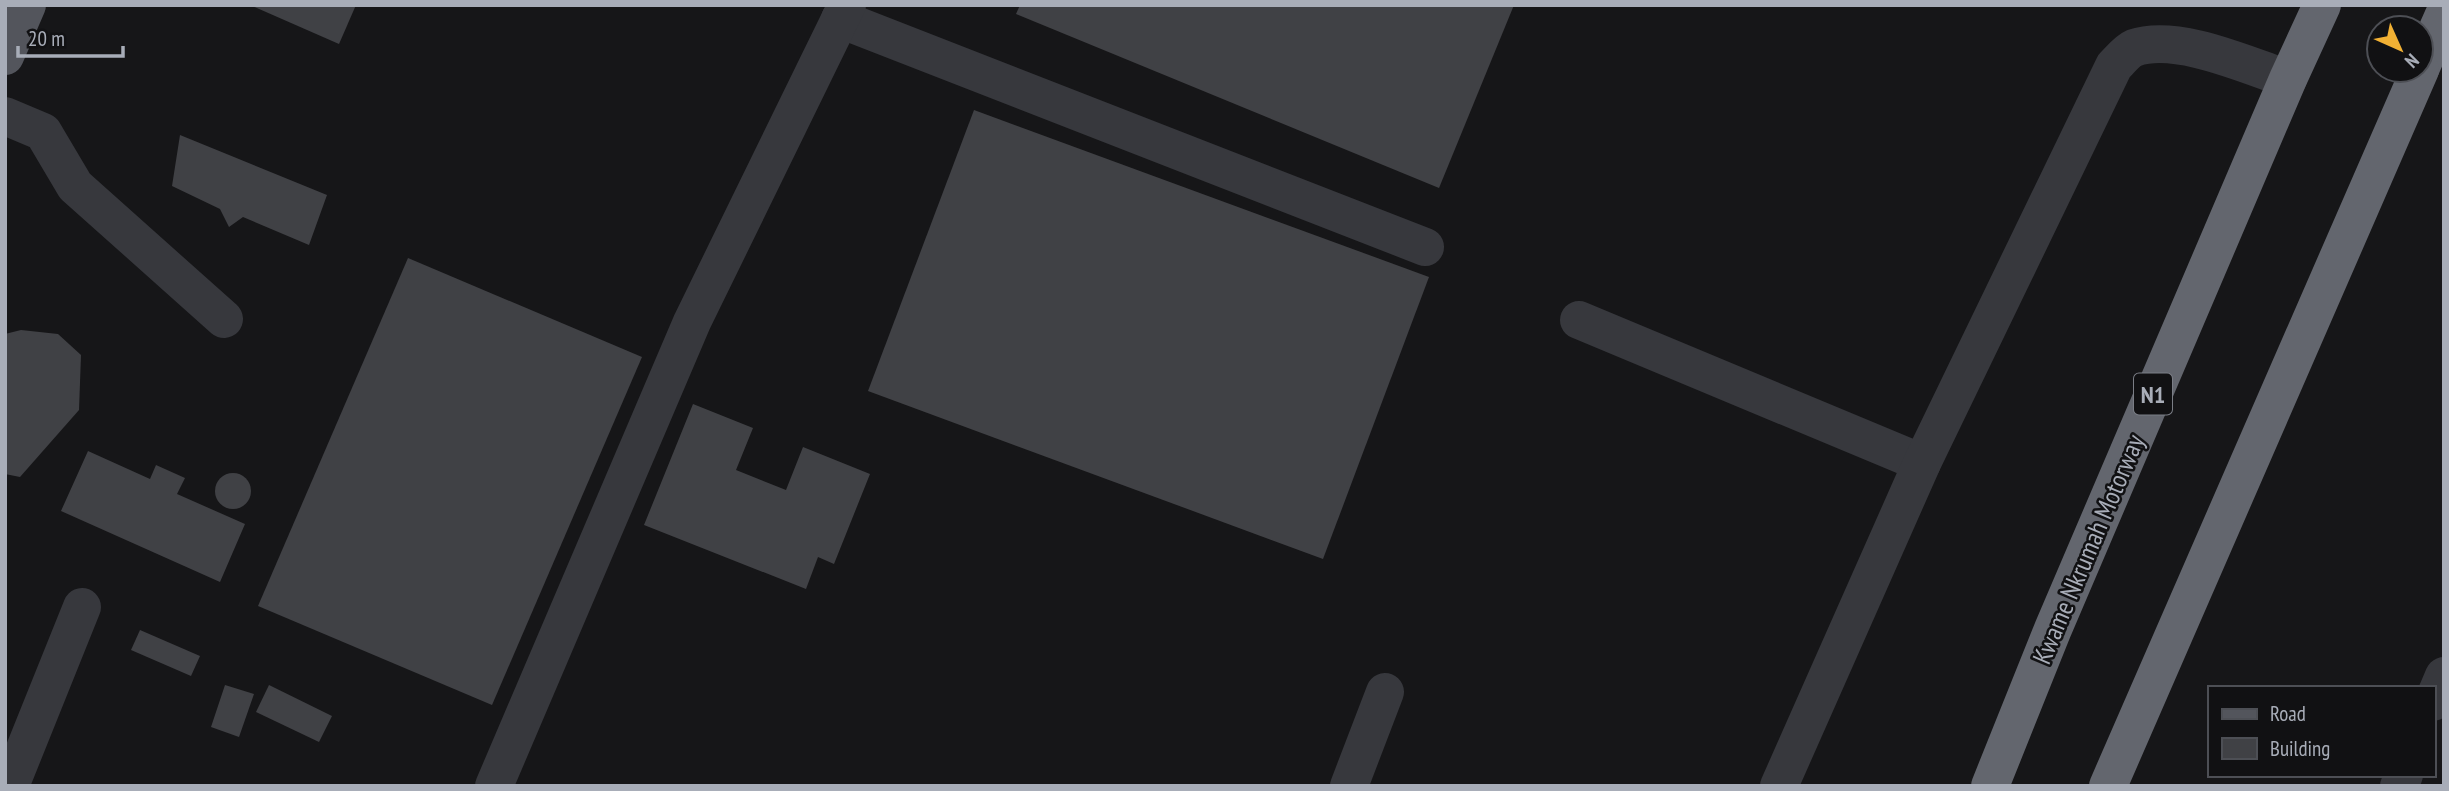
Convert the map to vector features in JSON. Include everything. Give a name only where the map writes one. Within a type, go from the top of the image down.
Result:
[{"type":"highway","name":"Kwame Nkrumah Motorway","points":[[1990,786],[2053,629],[2322,5]]},
{"type":"highway","points":[[2435,35],[2444,15]]},
{"type":"highway","points":[[2108,786],[2413,84]]},
{"type":"main road","points":[[5,56],[27,5]]},
{"type":"street","points":[[494,786],[692,322],[843,12],[1424,247]]},
{"type":"street","points":[[1779,786],[1922,463],[2114,66],[2131,48],[2153,44],[2195,48],[2288,79]]},
{"type":"street","points":[[5,116],[43,132],[75,186],[224,319]]},
{"type":"street","points":[[1579,320],[1922,463]]},
{"type":"street","points":[[10,786],[82,607]]},
{"type":"street","points":[[2435,697],[2444,676]]},
{"type":"street","points":[[1349,786],[1385,692]]},
{"type":"building","points":[[250,5],[356,5],[339,44]]},
{"type":"building","points":[[1020,5],[1514,5],[1439,188],[1016,14]]},
{"type":"building","points":[[974,110],[1429,277],[1323,559],[868,391]]},
{"type":"building","points":[[180,135],[327,195],[309,245],[243,217],[229,227],[220,209],[172,186]]},
{"type":"building","points":[[408,258],[642,357],[492,705],[258,606]]},
{"type":"building","points":[[21,330],[58,334],[81,355],[79,410],[20,477],[5,474],[5,334]]},
{"type":"building","points":[[693,404],[753,428],[736,470],[786,490],[803,447],[870,474],[834,564],[818,557],[806,589],[644,525]]},
{"type":"building","points":[[88,451],[150,479],[156,465],[185,478],[177,494],[245,524],[220,582],[61,511]]},
{"type":"building","points":[[233,473],[246,478],[251,491],[246,504],[233,509],[220,504],[215,491],[220,478]]},
{"type":"building","points":[[140,630],[200,656],[191,676],[131,650]]},
{"type":"building","points":[[225,685],[254,694],[239,737],[211,727]]},
{"type":"building","points":[[269,685],[332,716],[319,742],[256,712]]}]
